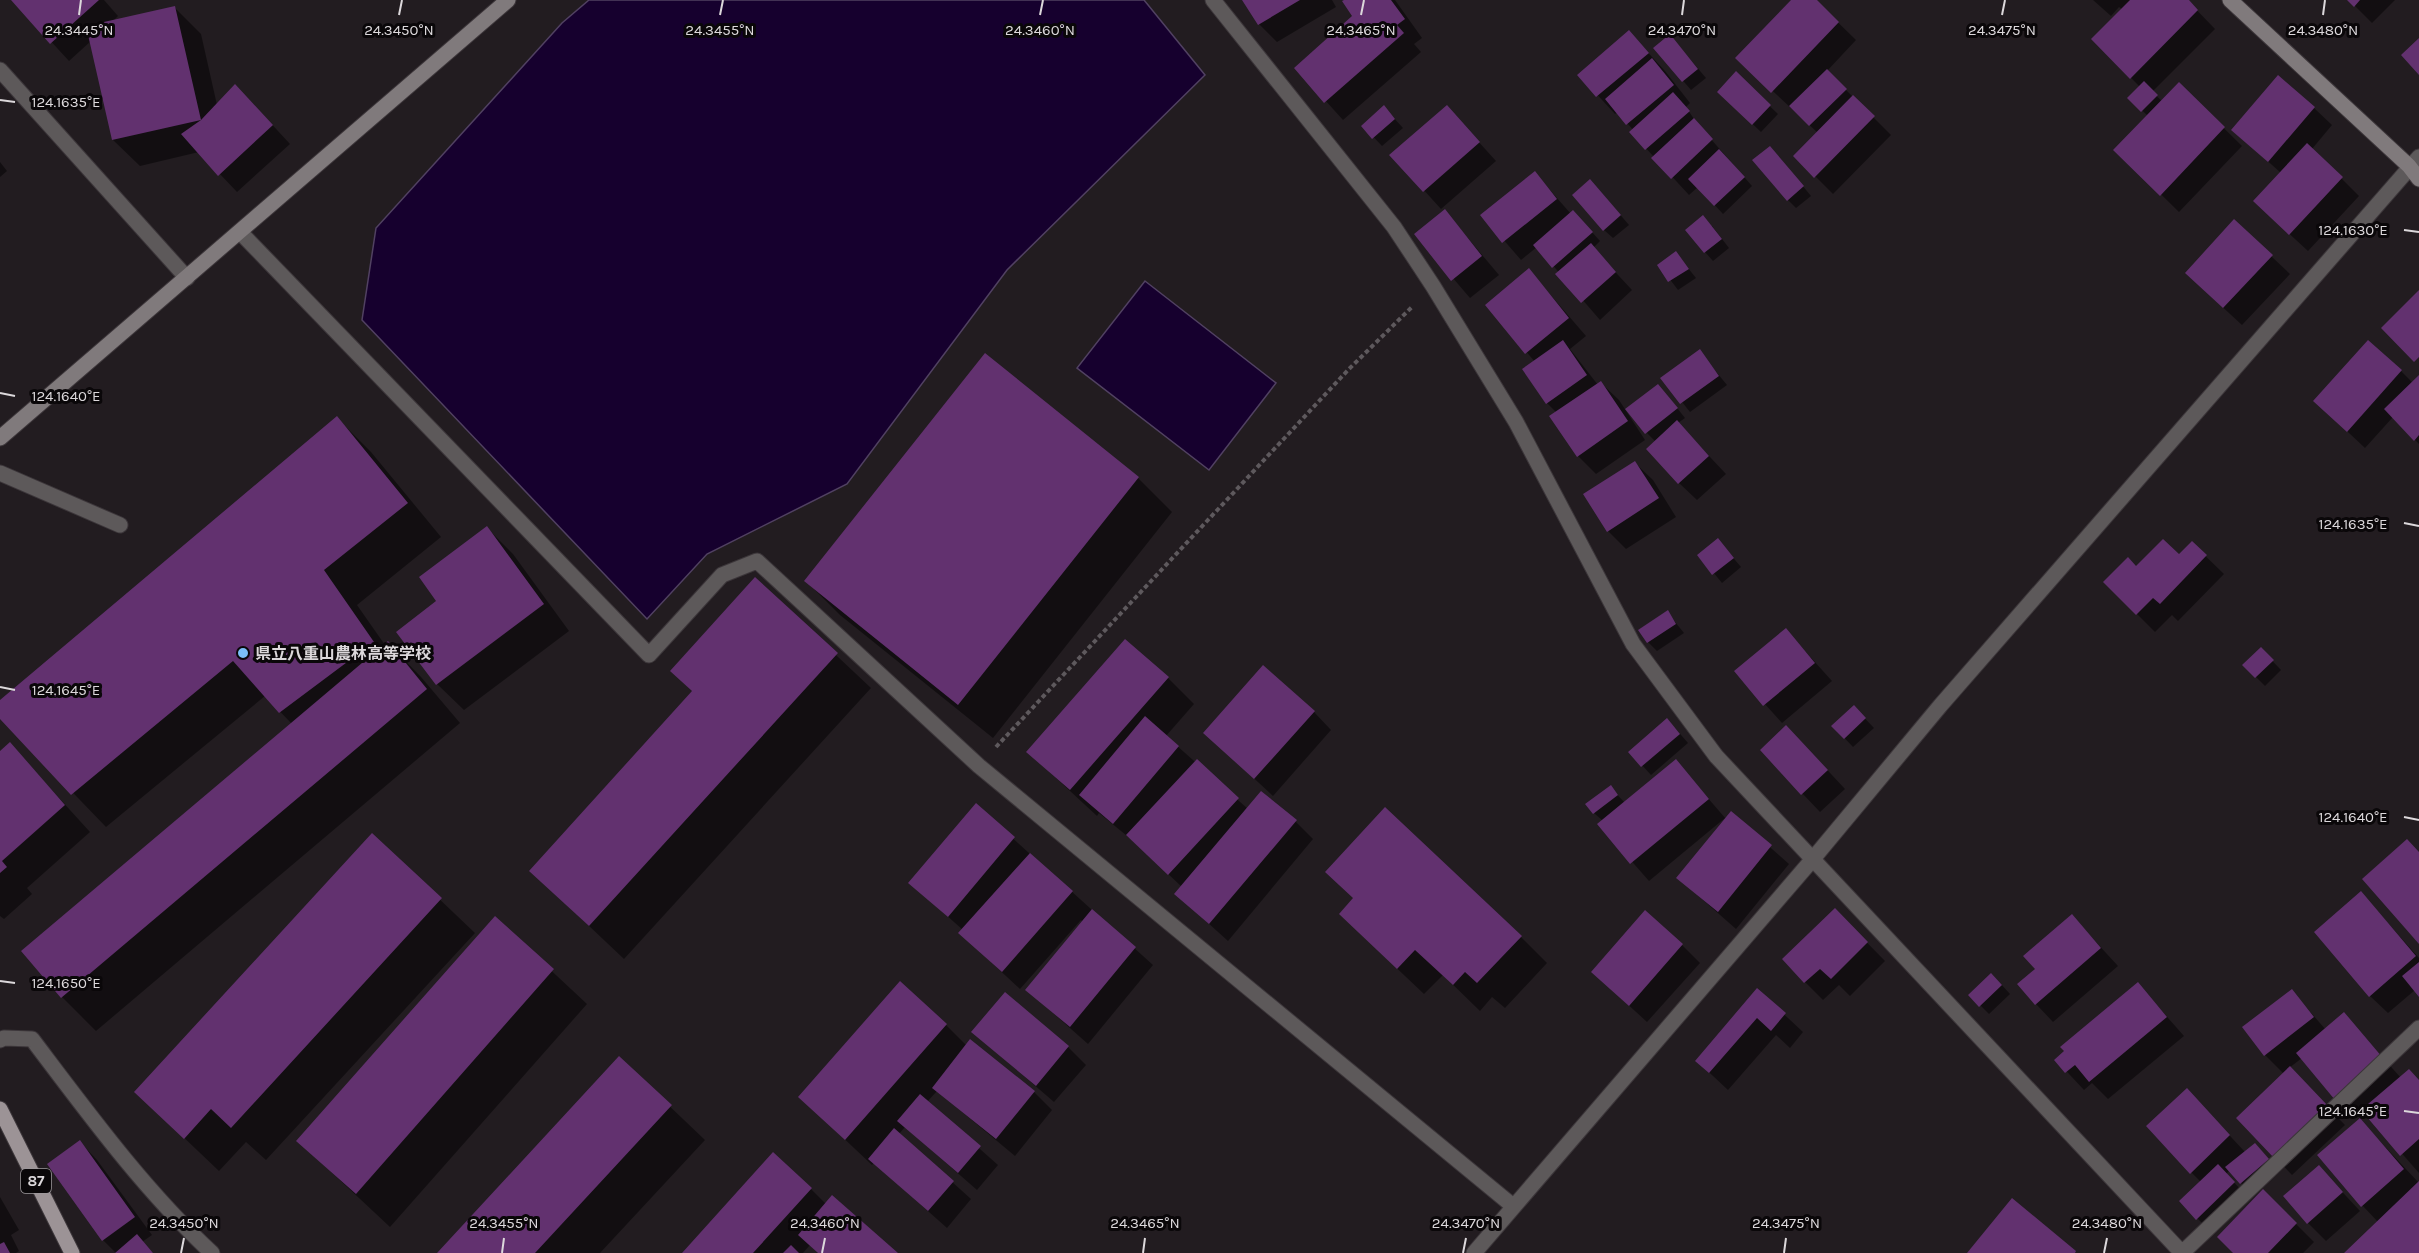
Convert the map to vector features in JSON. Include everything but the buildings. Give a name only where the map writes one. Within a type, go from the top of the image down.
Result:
[{"type":"main road","name":"87","points":[[0,1109],[72,1253]]},
{"type":"street","points":[[0,438],[508,0]]},
{"type":"street","points":[[1213,0],[1394,227],[1516,422],[1633,644],[1716,756],[2182,1253],[2419,1028]]},
{"type":"street","points":[[2230,0],[2414,161],[2419,179]]},
{"type":"street","points":[[0,70],[187,278]]},
{"type":"street","points":[[1474,1253],[1812,860],[1940,706],[2414,161]]},
{"type":"street","points":[[240,232],[649,655],[722,575],[757,561],[979,766],[1513,1206]]},
{"type":"street","points":[[0,473],[120,525]]},
{"type":"street","points":[[0,1040],[4,1038],[32,1039],[99,1128],[191,1233],[212,1253]]},
{"type":"path","points":[[979,766],[1348,369],[1433,286]]},
{"type":"shaded area","points":[[589,0],[1144,0],[1205,75],[1007,270],[847,484],[707,554],[647,619],[362,320],[376,228],[562,23]]},
{"type":"shaded area","points":[[1145,281],[1276,383],[1209,470],[1077,368]]},
{"type":"place","name":"県立八重山農林高等学校","points":[[243,653]]}]
